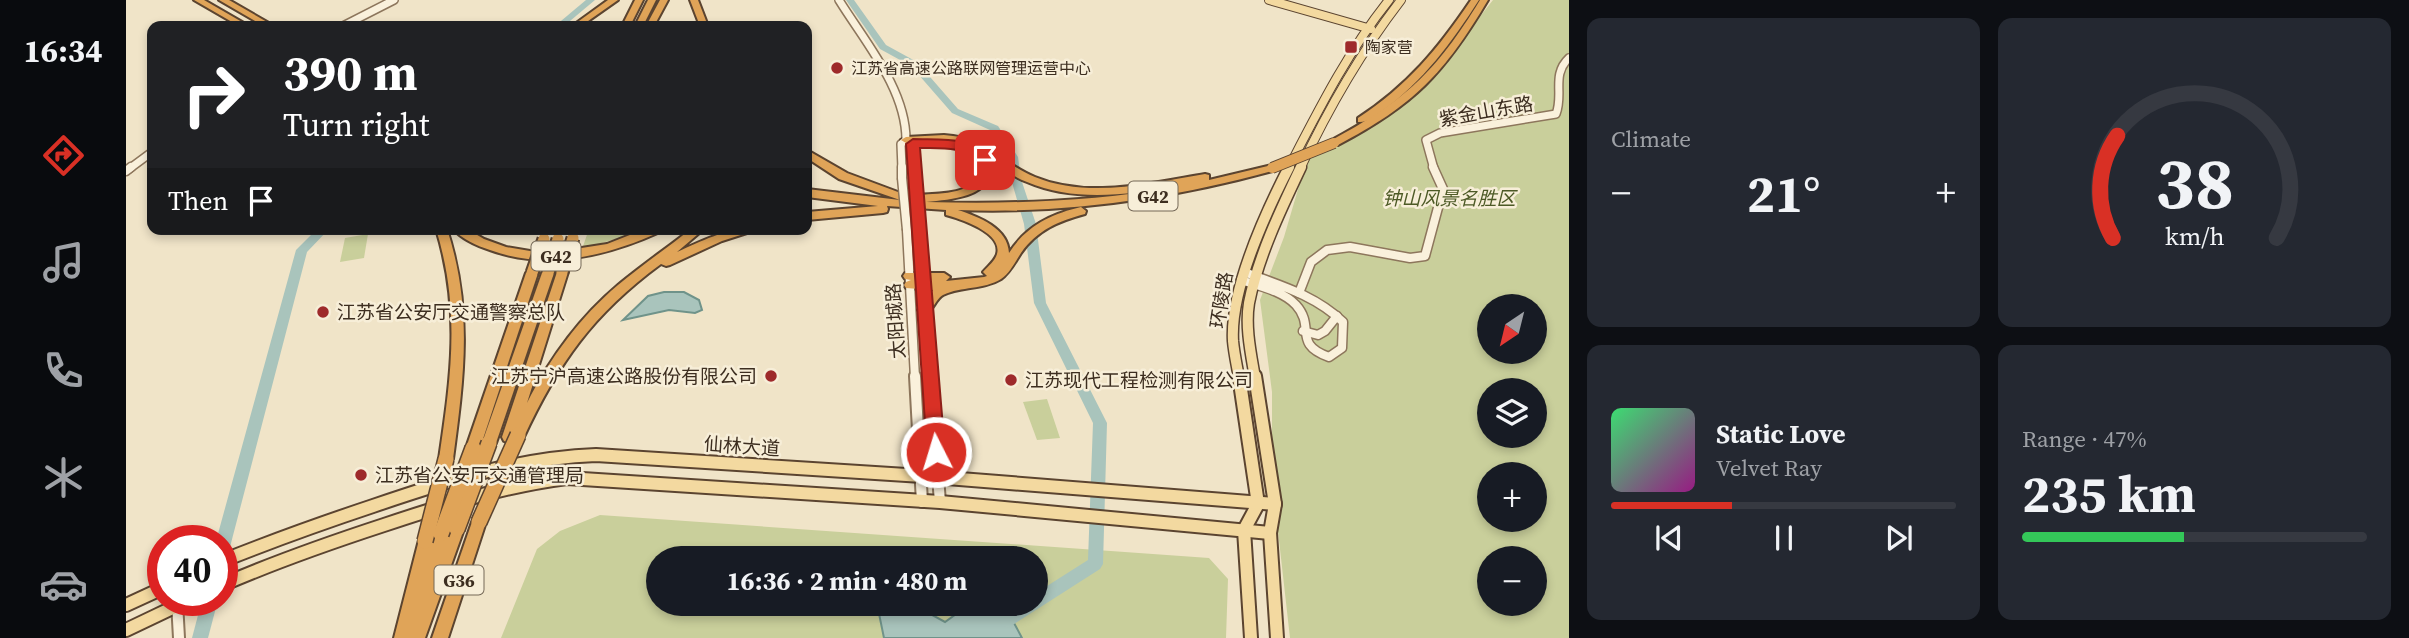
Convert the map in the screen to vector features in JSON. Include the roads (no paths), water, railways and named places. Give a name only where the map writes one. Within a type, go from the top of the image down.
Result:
[{"type":"highway","points":[[198,0],[236,21]]},
{"type":"highway","points":[[223,0],[261,21]]},
{"type":"highway","points":[[583,21],[614,0]]},
{"type":"highway","points":[[628,21],[639,0]]},
{"type":"highway","points":[[642,21],[652,0]]},
{"type":"highway","points":[[653,21],[665,0]]},
{"type":"highway","points":[[658,21],[665,0]]},
{"type":"highway","points":[[694,0],[702,21]]},
{"type":"highway","points":[[1469,17],[1475,0]]},
{"type":"highway","points":[[1469,17],[1484,0]]},
{"type":"highway","name":"G42","points":[[812,193],[917,203],[1016,205],[1125,200],[1182,191],[1268,165],[1383,117],[1425,84],[1441,67],[1469,17]]},
{"type":"highway","points":[[907,142],[947,139],[968,142],[1019,175],[1052,187],[1086,190],[1149,186],[1209,178]]},
{"type":"highway","points":[[812,215],[917,203],[972,189],[986,180],[989,167],[981,155],[967,146],[907,142]]},
{"type":"highway","points":[[812,156],[843,176],[917,203],[965,216],[990,228],[1000,237],[1002,257],[996,267],[986,274],[973,278],[916,280]]},
{"type":"highway","name":"G42","points":[[1031,204],[1119,194],[1268,165]]},
{"type":"highway","name":"G42","points":[[812,188],[917,203]]},
{"type":"highway","points":[[924,310],[935,294],[998,275],[1035,230],[1067,215],[1182,191]]},
{"type":"highway","points":[[402,638],[446,459],[454,403],[460,333],[458,298],[442,235]]},
{"type":"highway","name":"G42","points":[[469,235],[492,247],[526,254],[555,256],[604,249],[640,235]]},
{"type":"highway","points":[[409,638],[449,531],[472,448],[546,235]]},
{"type":"highway","name":"G36","points":[[417,638],[449,531],[489,443],[560,235]]},
{"type":"highway","name":"G36","points":[[440,638],[479,522],[514,436],[574,235]]},
{"type":"highway","points":[[514,436],[539,388],[571,341],[612,297],[691,235]]},
{"type":"highway","points":[[641,275],[727,235]]},
{"type":"highway","points":[[916,280],[958,285]]},
{"type":"main road","points":[[1269,0],[1373,27]]},
{"type":"main road","points":[[1286,0],[1373,27]]},
{"type":"main road","name":"环陵路","points":[[1258,504],[1233,339],[1242,276],[1270,204],[1316,115],[1389,0]]},
{"type":"main road","name":"环陵路","points":[[1277,638],[1270,533],[1275,504],[1247,317],[1255,281],[1275,222],[1317,133],[1373,27],[1401,0]]},
{"type":"main road","name":"仙林大道","points":[[238,555],[290,534],[425,489],[527,459],[555,455],[653,458],[922,476],[1275,504]]},
{"type":"main road","points":[[238,578],[406,518],[541,480],[600,478],[940,502],[1270,533]]},
{"type":"main road","points":[[1251,638],[1244,530],[1258,504]]},
{"type":"main road","points":[[126,605],[147,595]]},
{"type":"main road","points":[[126,630],[154,616]]},
{"type":"street","points":[[353,21],[394,0]]},
{"type":"street","name":"太阳城路","points":[[839,0],[893,87],[906,121],[918,231],[916,280],[922,502]]},
{"type":"street","name":"紫金山东路","points":[[1299,293],[1310,263],[1317,255],[1332,248],[1380,252],[1412,259],[1425,256],[1443,189],[1429,158],[1426,140],[1440,134],[1556,114],[1559,107],[1558,73],[1561,64],[1569,58]]},
{"type":"street","name":"太阳城路","points":[[907,142],[902,178],[907,230],[924,310],[940,502]]},
{"type":"street","points":[[126,171],[147,156]]},
{"type":"street","points":[[1242,276],[1299,293],[1337,316],[1343,322],[1345,330],[1342,348],[1329,357],[1311,350],[1306,344],[1301,312],[1297,306],[1255,281]]},
{"type":"street","points":[[1303,331],[1318,335],[1325,331],[1337,316]]},
{"type":"street","points":[[179,638],[180,616]]},
{"type":"water","points":[[664,292],[684,292],[699,300],[702,310],[695,313],[669,310],[623,320],[648,296]]},
{"type":"water","points":[[879,616],[934,616],[945,622],[953,616],[1006,616],[1014,623],[1022,638],[884,638]]},
{"type":"waterway","points":[[565,21],[591,0]]},
{"type":"waterway","points":[[850,0],[883,47],[914,64],[955,111],[994,128],[1013,157],[1016,179],[1030,224],[1040,303],[1100,423],[1095,564],[1048,594]]},
{"type":"waterway","points":[[228,525],[302,250],[318,235]]},
{"type":"waterway","points":[[200,638],[206,616]]},
{"type":"waterway","points":[[1008,620],[1014,616]]},
{"type":"place","name":"陶家营","points":[[1351,47]]},
{"type":"place","name":"江苏省高速公路联网管理运营中心","points":[[837,68]]},
{"type":"place","name":"江苏省公安厅交通警察总队","points":[[323,312]]},
{"type":"place","name":"江苏宁沪高速公路股份有限公司","points":[[771,376]]},
{"type":"place","name":"江苏现代工程检测有限公司","points":[[1011,380]]},
{"type":"place","name":"江苏省公安厅交通管理局","points":[[361,475]]},
{"type":"park label","name":"钟山风景名胜区","points":[[1449,198]]}]
